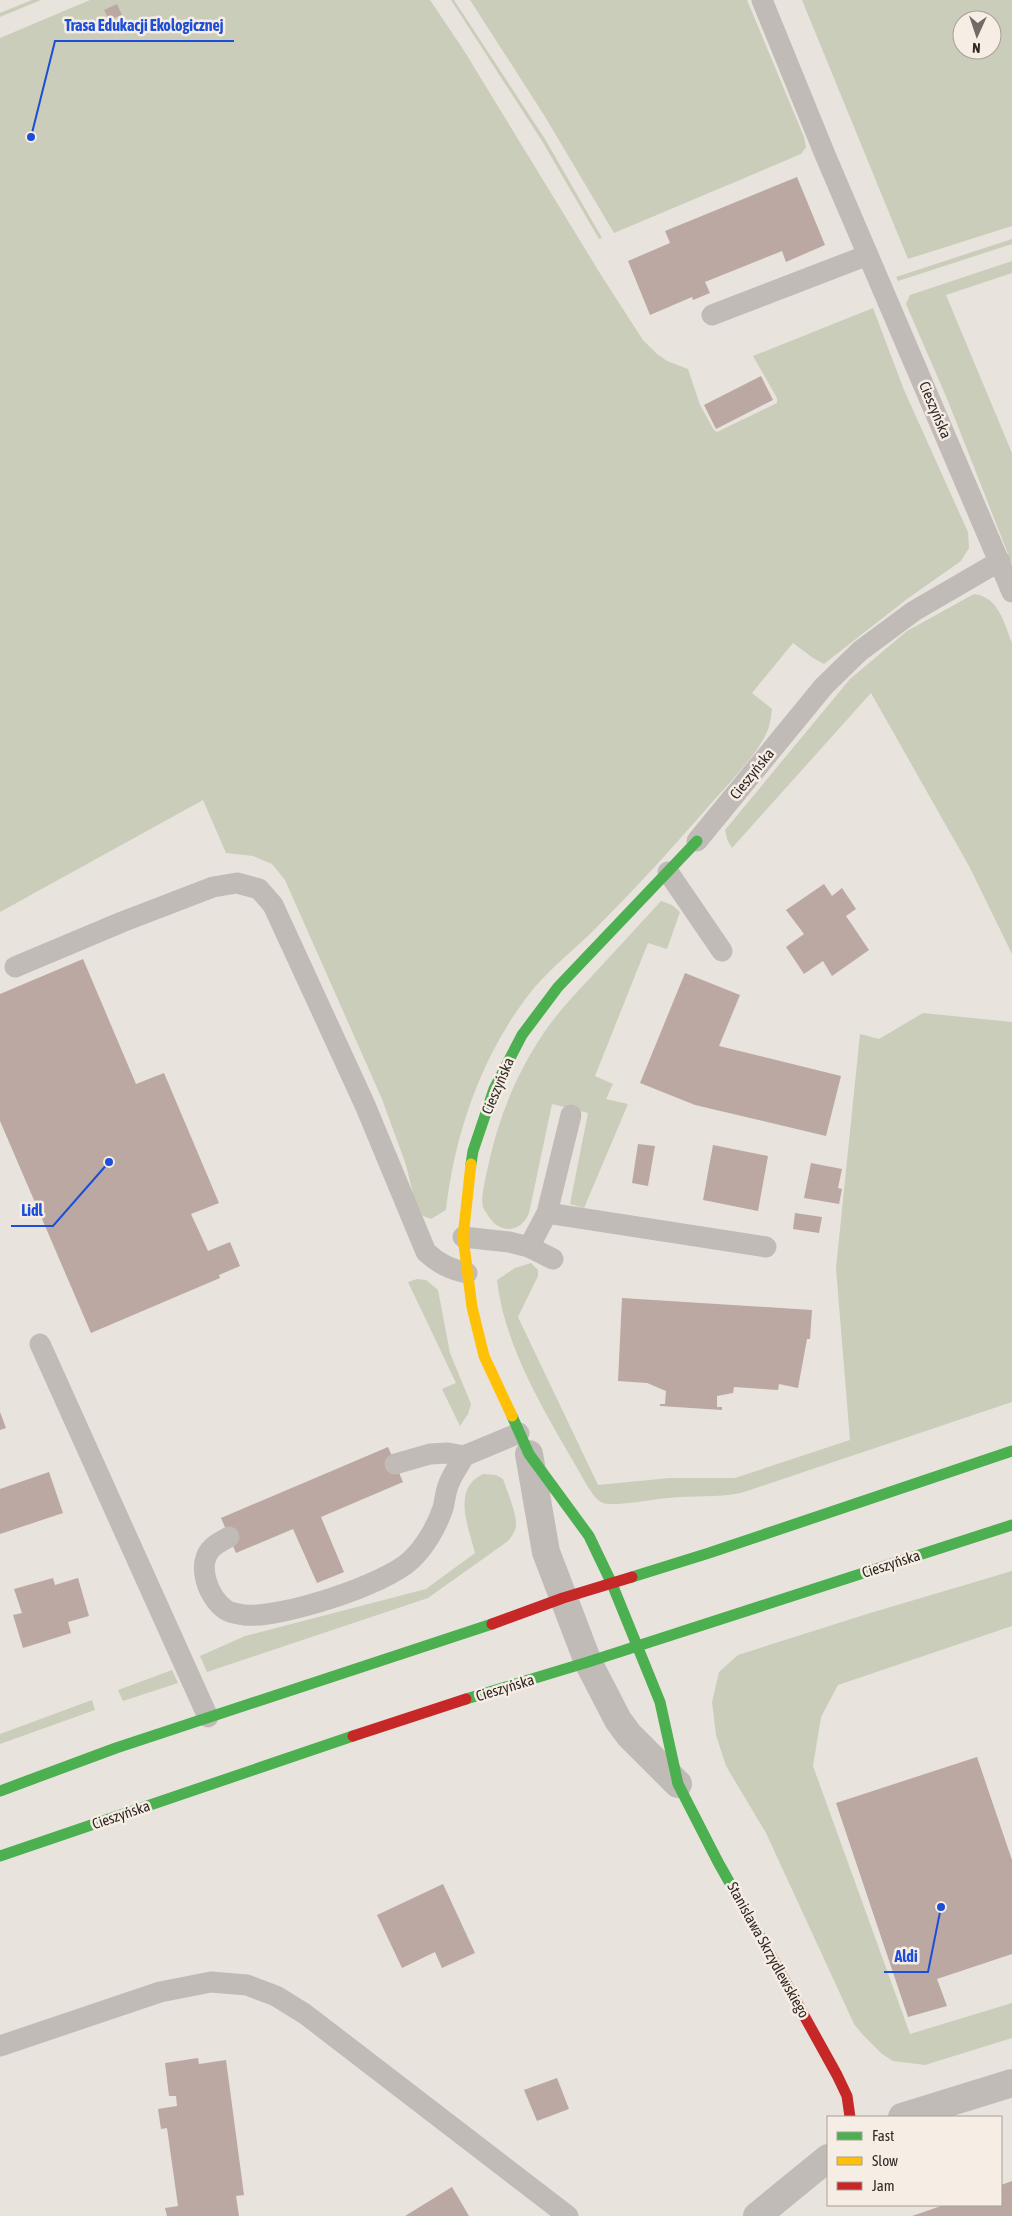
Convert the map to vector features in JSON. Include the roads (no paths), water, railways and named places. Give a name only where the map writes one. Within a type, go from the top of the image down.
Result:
[{"type":"main road","name":"Cieszyńska","points":[[612,1584],[589,1536],[524,1444],[484,1356],[473,1316],[463,1237],[468,1180],[473,1151],[494,1089],[522,1036],[558,987],[697,841]]},
{"type":"main road","points":[[0,1791],[208,1718],[486,1626],[562,1598],[612,1584],[1012,1451]]},
{"type":"main road","name":"Cieszyńska","points":[[0,1856],[416,1714],[588,1662],[1012,1524]]},
{"type":"main road","name":"Stanisława Skrzydlewskiego","points":[[612,1584],[660,1702],[678,1784],[714,1854],[831,2062],[846,2094],[850,2116]]},
{"type":"street","name":"Cieszyńska","points":[[524,1444],[546,1552],[562,1598]]},
{"type":"street","name":"Stanisława Skrzydlewskiego","points":[[562,1598],[588,1662],[624,1727],[678,1784]]},
{"type":"street","points":[[905,2116],[1012,2084]]},
{"type":"street","points":[[757,2216],[827,2159]]},
{"type":"lane","name":"Cieszyńska","points":[[697,841],[824,686],[860,651],[914,611],[1000,561],[868,255],[762,0]]},
{"type":"lane","points":[[712,316],[868,255]]},
{"type":"lane","points":[[1000,561],[1012,592]]},
{"type":"lane","points":[[668,872],[722,951]]},
{"type":"lane","points":[[16,967],[213,887],[237,883],[259,889],[273,905],[365,1104],[426,1252],[437,1262],[451,1270],[467,1273]]},
{"type":"lane","points":[[529,1247],[547,1213],[570,1115]]},
{"type":"lane","points":[[547,1213],[766,1247]]},
{"type":"lane","points":[[463,1237],[509,1242],[529,1247],[553,1259]]},
{"type":"lane","points":[[40,1344],[208,1718]]},
{"type":"lane","points":[[395,1464],[430,1454],[448,1453],[464,1456],[524,1444]]},
{"type":"lane","points":[[229,1537],[212,1547],[205,1561],[205,1576],[212,1596],[226,1611],[245,1615],[264,1614],[348,1593],[384,1578],[411,1560],[429,1537],[442,1510],[448,1485],[464,1456]]},
{"type":"lane","points":[[0,2046],[160,1992],[211,1982],[247,1985],[276,1996],[304,2014],[568,2216]]},
{"type":"place","name":"Trasa Edukacji Ekologicznej","points":[[31,137]]},
{"type":"place","name":"Lidl","points":[[109,1162]]},
{"type":"place","name":"Aldi","points":[[941,1907]]}]
